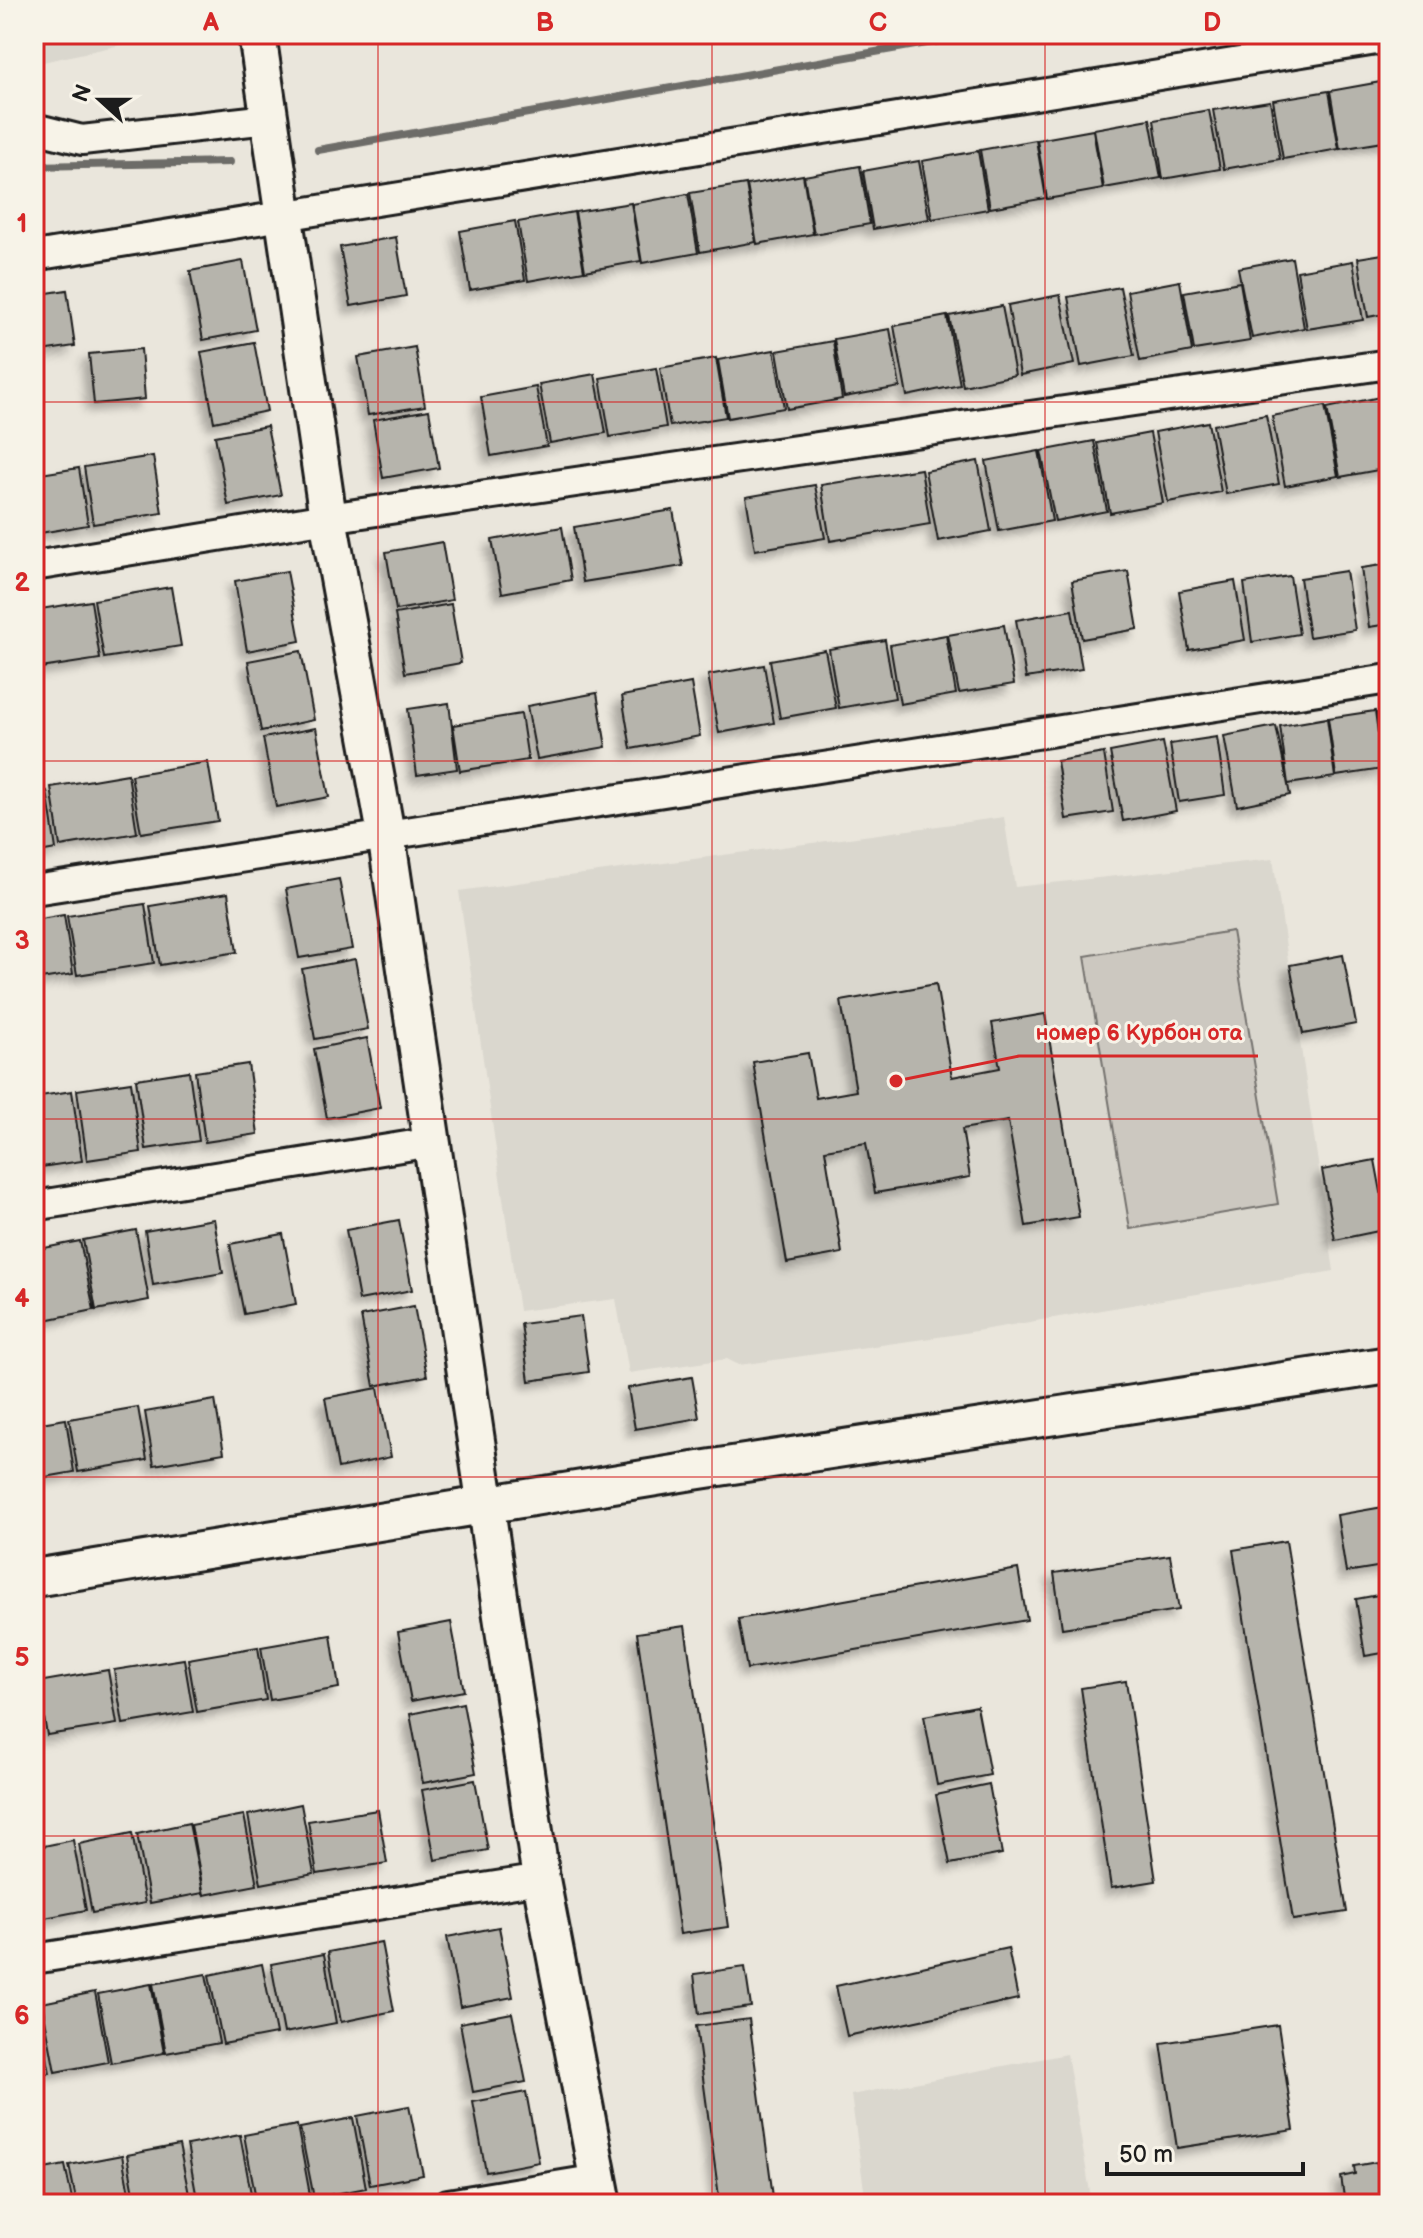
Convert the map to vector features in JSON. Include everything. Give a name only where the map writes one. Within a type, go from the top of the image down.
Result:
[{"type":"street","points":[[257,34],[328,518],[386,834],[483,1506],[541,1879],[601,2192],[448,2204]]},
{"type":"street","points":[[34,256],[1389,38]]},
{"type":"street","points":[[34,128],[82,140],[269,119]]},
{"type":"street","points":[[34,566],[328,518],[1389,364]]},
{"type":"street","points":[[34,890],[1389,679]]},
{"type":"street","points":[[34,1206],[432,1142]]},
{"type":"street","points":[[34,1578],[1389,1365]]},
{"type":"street","points":[[34,1959],[541,1879]]},
{"type":"shaded area","points":[[34,34],[170,34],[34,64]]},
{"type":"shaded area","points":[[1004,817],[1015,887],[1273,859],[1334,1271],[952,1335],[739,1365],[727,1359],[629,1373],[616,1299],[519,1311],[459,891]]},
{"type":"shaded area","points":[[1232,931],[1278,1204],[1130,1229],[1085,956]]},
{"type":"shaded area","points":[[1067,2054],[1092,2204],[866,2204],[851,2095]]},
{"type":"building","points":[[1386,81],[1389,141],[1340,149],[1330,91]]},
{"type":"building","points":[[1329,91],[1339,149],[1283,159],[1273,100]]},
{"type":"building","points":[[1270,101],[1280,159],[1224,169],[1213,110]]},
{"type":"building","points":[[1209,110],[1220,169],[1163,179],[1154,120]]},
{"type":"building","points":[[1150,119],[1161,178],[1104,188],[1094,129]]},
{"type":"building","points":[[1093,130],[1103,189],[1047,199],[1037,140]]},
{"type":"building","points":[[1036,140],[1046,198],[990,208],[980,150]]},
{"type":"building","points":[[978,151],[988,209],[932,219],[922,161]]},
{"type":"building","points":[[919,161],[929,219],[873,229],[863,171]]},
{"type":"building","points":[[860,166],[870,224],[814,234],[804,176]]},
{"type":"building","points":[[803,175],[813,234],[757,244],[747,185]]},
{"type":"building","points":[[746,184],[756,242],[700,252],[690,193]]},
{"type":"building","points":[[688,194],[698,253],[642,263],[632,204]]},
{"type":"building","points":[[631,203],[641,261],[585,271],[575,212]]},
{"type":"building","points":[[574,212],[584,271],[528,281],[518,222]]},
{"type":"building","points":[[515,221],[525,280],[470,290],[460,231]]},
{"type":"building","points":[[396,237],[406,296],[351,306],[340,247]]},
{"type":"building","points":[[1389,253],[1389,313],[1368,317],[1358,258]]},
{"type":"building","points":[[1292,258],[1304,328],[1252,338],[1238,268]]},
{"type":"building","points":[[243,261],[256,330],[203,340],[190,271]]},
{"type":"building","points":[[1353,261],[1363,320],[1307,329],[1297,271]]},
{"type":"building","points":[[1180,281],[1192,351],[1140,361],[1127,291]]},
{"type":"building","points":[[1240,282],[1250,341],[1194,350],[1184,292]]},
{"type":"building","points":[[1120,287],[1134,356],[1081,366],[1068,297]]},
{"type":"building","points":[[67,290],[75,346],[34,352],[34,295]]},
{"type":"building","points":[[1060,295],[1074,364],[1020,375],[1008,305]]},
{"type":"building","points":[[1002,306],[1015,375],[963,386],[949,316]]},
{"type":"building","points":[[947,316],[960,385],[907,396],[894,326]]},
{"type":"building","points":[[890,329],[900,387],[844,397],[834,339]]},
{"type":"building","points":[[833,341],[842,399],[787,409],[777,351]]},
{"type":"building","points":[[254,342],[267,411],[214,422],[201,352]]},
{"type":"building","points":[[415,347],[425,406],[368,415],[358,357]]},
{"type":"building","points":[[141,349],[145,399],[94,404],[89,354]]},
{"type":"building","points":[[774,350],[784,408],[728,418],[718,360]]},
{"type":"building","points":[[716,358],[726,417],[670,426],[660,368]]},
{"type":"building","points":[[656,368],[666,427],[610,437],[600,378]]},
{"type":"building","points":[[595,374],[606,433],[550,443],[539,384]]},
{"type":"building","points":[[536,387],[547,446],[491,456],[481,397]]},
{"type":"building","points":[[1380,397],[1389,444],[1389,468],[1340,477],[1327,408]]},
{"type":"building","points":[[1325,406],[1338,476],[1285,486],[1272,416]]},
{"type":"building","points":[[429,410],[439,468],[383,478],[373,420]]},
{"type":"building","points":[[1266,415],[1279,484],[1226,494],[1213,425]]},
{"type":"building","points":[[1208,422],[1221,492],[1168,502],[1155,432]]},
{"type":"building","points":[[267,426],[281,495],[228,505],[215,436]]},
{"type":"building","points":[[1150,433],[1163,503],[1110,513],[1097,443]]},
{"type":"building","points":[[1094,441],[1107,511],[1055,521],[1041,451]]},
{"type":"building","points":[[1039,451],[1052,521],[999,531],[986,461]]},
{"type":"building","points":[[153,456],[162,513],[93,524],[84,467]]},
{"type":"building","points":[[978,461],[991,531],[938,541],[925,471]]},
{"type":"building","points":[[79,468],[88,525],[34,534],[34,475]]},
{"type":"building","points":[[921,469],[930,524],[830,541],[821,485]]},
{"type":"building","points":[[815,485],[825,538],[755,550],[746,497]]},
{"type":"building","points":[[673,510],[683,566],[583,582],[574,527]]},
{"type":"building","points":[[562,527],[571,580],[502,593],[492,540]]},
{"type":"building","points":[[442,542],[452,600],[396,610],[386,552]]},
{"type":"building","points":[[1389,564],[1389,624],[1369,627],[1361,568]]},
{"type":"building","points":[[287,571],[300,641],[247,651],[235,581]]},
{"type":"building","points":[[1128,571],[1138,629],[1082,639],[1072,581]]},
{"type":"building","points":[[1346,571],[1355,630],[1309,637],[1300,578]]},
{"type":"building","points":[[1290,576],[1299,634],[1252,642],[1244,583]]},
{"type":"building","points":[[1235,581],[1245,640],[1189,650],[1179,591]]},
{"type":"building","points":[[171,587],[181,646],[104,658],[94,600]]},
{"type":"building","points":[[91,601],[100,659],[34,669],[34,610]]},
{"type":"building","points":[[451,604],[461,663],[405,673],[395,614]]},
{"type":"building","points":[[1072,610],[1082,669],[1026,678],[1016,620]]},
{"type":"building","points":[[1004,625],[1014,684],[959,693],[948,635]]},
{"type":"building","points":[[946,635],[956,694],[900,704],[890,645]]},
{"type":"building","points":[[885,640],[895,698],[839,708],[829,649]]},
{"type":"building","points":[[825,650],[836,708],[780,718],[770,660]]},
{"type":"building","points":[[301,651],[314,720],[261,731],[248,661]]},
{"type":"building","points":[[764,665],[774,723],[719,733],[708,675]]},
{"type":"building","points":[[691,683],[700,736],[631,749],[622,696]]},
{"type":"building","points":[[597,693],[606,747],[537,759],[527,706]]},
{"type":"building","points":[[449,703],[457,769],[417,775],[408,709]]},
{"type":"building","points":[[1389,710],[1389,779],[1377,713]]},
{"type":"building","points":[[1375,711],[1383,769],[1336,776],[1328,718]]},
{"type":"building","points":[[521,714],[528,760],[460,771],[453,725]]},
{"type":"building","points":[[1327,718],[1335,777],[1288,784],[1280,726]]},
{"type":"building","points":[[1276,726],[1290,795],[1237,806],[1224,736]]},
{"type":"building","points":[[316,728],[329,797],[276,807],[263,738]]},
{"type":"building","points":[[1217,737],[1225,795],[1179,802],[1170,744]]},
{"type":"building","points":[[1163,742],[1176,811],[1123,821],[1110,752]]},
{"type":"building","points":[[1104,753],[1113,812],[1066,819],[1057,761]]},
{"type":"building","points":[[208,762],[218,821],[141,833],[131,775]]},
{"type":"building","points":[[128,774],[137,833],[60,846],[51,787]]},
{"type":"building","points":[[47,791],[56,849],[34,853],[34,793]]},
{"type":"building","points":[[339,879],[352,949],[299,958],[286,889]]},
{"type":"building","points":[[228,893],[237,952],[160,965],[150,906]]},
{"type":"building","points":[[145,904],[154,963],[77,975],[67,916]]},
{"type":"building","points":[[64,915],[73,974],[34,980],[34,920]]},
{"type":"building","points":[[1343,955],[1356,1024],[1303,1034],[1290,965]]},
{"type":"building","points":[[355,959],[368,1029],[315,1039],[302,969]]},
{"type":"building","points":[[936,984],[952,1077],[1000,1068],[992,1023],[1045,1014],[1079,1217],[1026,1226],[1008,1121],[962,1129],[970,1177],[875,1193],[866,1143],[825,1150],[842,1253],[787,1263],[753,1062],[808,1053],[816,1098],[856,1091],[841,1001]]},
{"type":"building","points":[[367,1038],[380,1108],[327,1118],[314,1049]]},
{"type":"building","points":[[248,1064],[258,1134],[205,1142],[195,1072]]},
{"type":"building","points":[[189,1071],[199,1141],[146,1149],[136,1079]]},
{"type":"building","points":[[131,1082],[141,1152],[87,1160],[77,1090]]},
{"type":"building","points":[[72,1091],[82,1161],[34,1168],[34,1097]]},
{"type":"building","points":[[1375,1160],[1388,1229],[1335,1240],[1322,1170]]},
{"type":"building","points":[[214,1219],[223,1273],[153,1285],[145,1231]]},
{"type":"building","points":[[399,1220],[412,1290],[359,1300],[346,1230]]},
{"type":"building","points":[[136,1230],[149,1300],[96,1310],[83,1240]]},
{"type":"building","points":[[283,1234],[296,1304],[244,1314],[230,1244]]},
{"type":"building","points":[[80,1241],[94,1310],[40,1321],[34,1285],[34,1250]]},
{"type":"building","points":[[414,1306],[427,1376],[374,1386],[361,1316]]},
{"type":"building","points":[[581,1316],[589,1372],[529,1381],[521,1324]]},
{"type":"building","points":[[692,1377],[699,1418],[635,1429],[628,1388]]},
{"type":"building","points":[[378,1388],[391,1457],[338,1468],[325,1398]]},
{"type":"building","points":[[215,1400],[224,1453],[154,1465],[145,1412]]},
{"type":"building","points":[[138,1407],[147,1460],[78,1472],[69,1419]]},
{"type":"building","points":[[66,1419],[74,1472],[34,1479],[34,1424]]},
{"type":"building","points":[[1389,1506],[1389,1565],[1346,1572],[1337,1515]]},
{"type":"building","points":[[1286,1541],[1347,1912],[1293,1920],[1233,1550]]},
{"type":"building","points":[[1170,1555],[1179,1610],[1062,1628],[1054,1573]]},
{"type":"building","points":[[1018,1569],[1027,1620],[747,1669],[738,1619]]},
{"type":"building","points":[[1389,1593],[1389,1652],[1365,1656],[1356,1599]]},
{"type":"building","points":[[451,1622],[464,1691],[411,1701],[398,1632]]},
{"type":"building","points":[[685,1626],[728,1927],[680,1934],[637,1633]]},
{"type":"building","points":[[331,1635],[339,1688],[270,1700],[261,1647]]},
{"type":"building","points":[[258,1647],[266,1700],[197,1712],[188,1659]]},
{"type":"building","points":[[184,1659],[193,1712],[123,1724],[114,1670]]},
{"type":"building","points":[[108,1670],[117,1724],[47,1735],[38,1682]]},
{"type":"building","points":[[1126,1681],[1156,1881],[1111,1888],[1081,1688]]},
{"type":"building","points":[[463,1703],[476,1773],[423,1783],[410,1714]]},
{"type":"building","points":[[977,1706],[990,1775],[937,1785],[924,1716]]},
{"type":"building","points":[[475,1780],[488,1850],[435,1860],[422,1790]]},
{"type":"building","points":[[989,1784],[1002,1854],[950,1864],[936,1795]]},
{"type":"building","points":[[301,1804],[314,1874],[261,1884],[248,1815]]},
{"type":"building","points":[[378,1810],[387,1863],[317,1874],[308,1821]]},
{"type":"building","points":[[244,1815],[257,1885],[204,1895],[191,1825]]},
{"type":"building","points":[[189,1823],[203,1893],[150,1903],[137,1834]]},
{"type":"building","points":[[132,1833],[145,1903],[92,1913],[79,1844]]},
{"type":"building","points":[[73,1840],[86,1910],[34,1920],[34,1848]]},
{"type":"building","points":[[499,1927],[513,1997],[460,2007],[447,1937]]},
{"type":"building","points":[[381,1942],[394,2011],[341,2022],[328,1952]]},
{"type":"building","points":[[1008,1948],[1018,1999],[847,2036],[836,1986]]},
{"type":"building","points":[[324,1954],[336,2023],[284,2033],[271,1964]]},
{"type":"building","points":[[262,1964],[276,2034],[223,2044],[209,1975]]},
{"type":"building","points":[[745,1967],[751,2007],[699,2014],[694,1974]]},
{"type":"building","points":[[206,1974],[219,2043],[166,2053],[153,1984]]},
{"type":"building","points":[[151,1984],[164,2053],[111,2063],[98,1994]]},
{"type":"building","points":[[95,1992],[108,2062],[55,2072],[42,2003]]},
{"type":"building","points":[[34,2004],[37,2004],[50,2073],[34,2076]]},
{"type":"building","points":[[512,2013],[526,2082],[473,2092],[460,2023]]},
{"type":"building","points":[[749,2019],[774,2204],[720,2204],[696,2026]]},
{"type":"building","points":[[1278,2025],[1294,2130],[1177,2148],[1161,2043]]},
{"type":"building","points":[[526,2092],[539,2162],[486,2172],[473,2102]]},
{"type":"building","points":[[409,2106],[423,2175],[370,2185],[357,2116]]},
{"type":"building","points":[[353,2118],[366,2188],[314,2198],[300,2128]]},
{"type":"building","points":[[297,2125],[310,2195],[257,2204],[244,2135]]},
{"type":"building","points":[[240,2135],[253,2204],[198,2204],[187,2145]]},
{"type":"building","points":[[179,2145],[191,2204],[136,2204],[127,2155]]},
{"type":"building","points":[[122,2155],[131,2204],[77,2204],[69,2165]]},
{"type":"building","points":[[1377,2162],[1383,2204],[1345,2204],[1341,2177],[1355,2174],[1354,2166]]},
{"type":"building","points":[[65,2165],[73,2204],[34,2204],[34,2171]]},
{"type":"waterway","points":[[318,150],[978,34]]},
{"type":"waterway","points":[[34,166],[230,162]]},
{"type":"place","name":"номер 6 Курбон ота","points":[[896,1081]]}]
